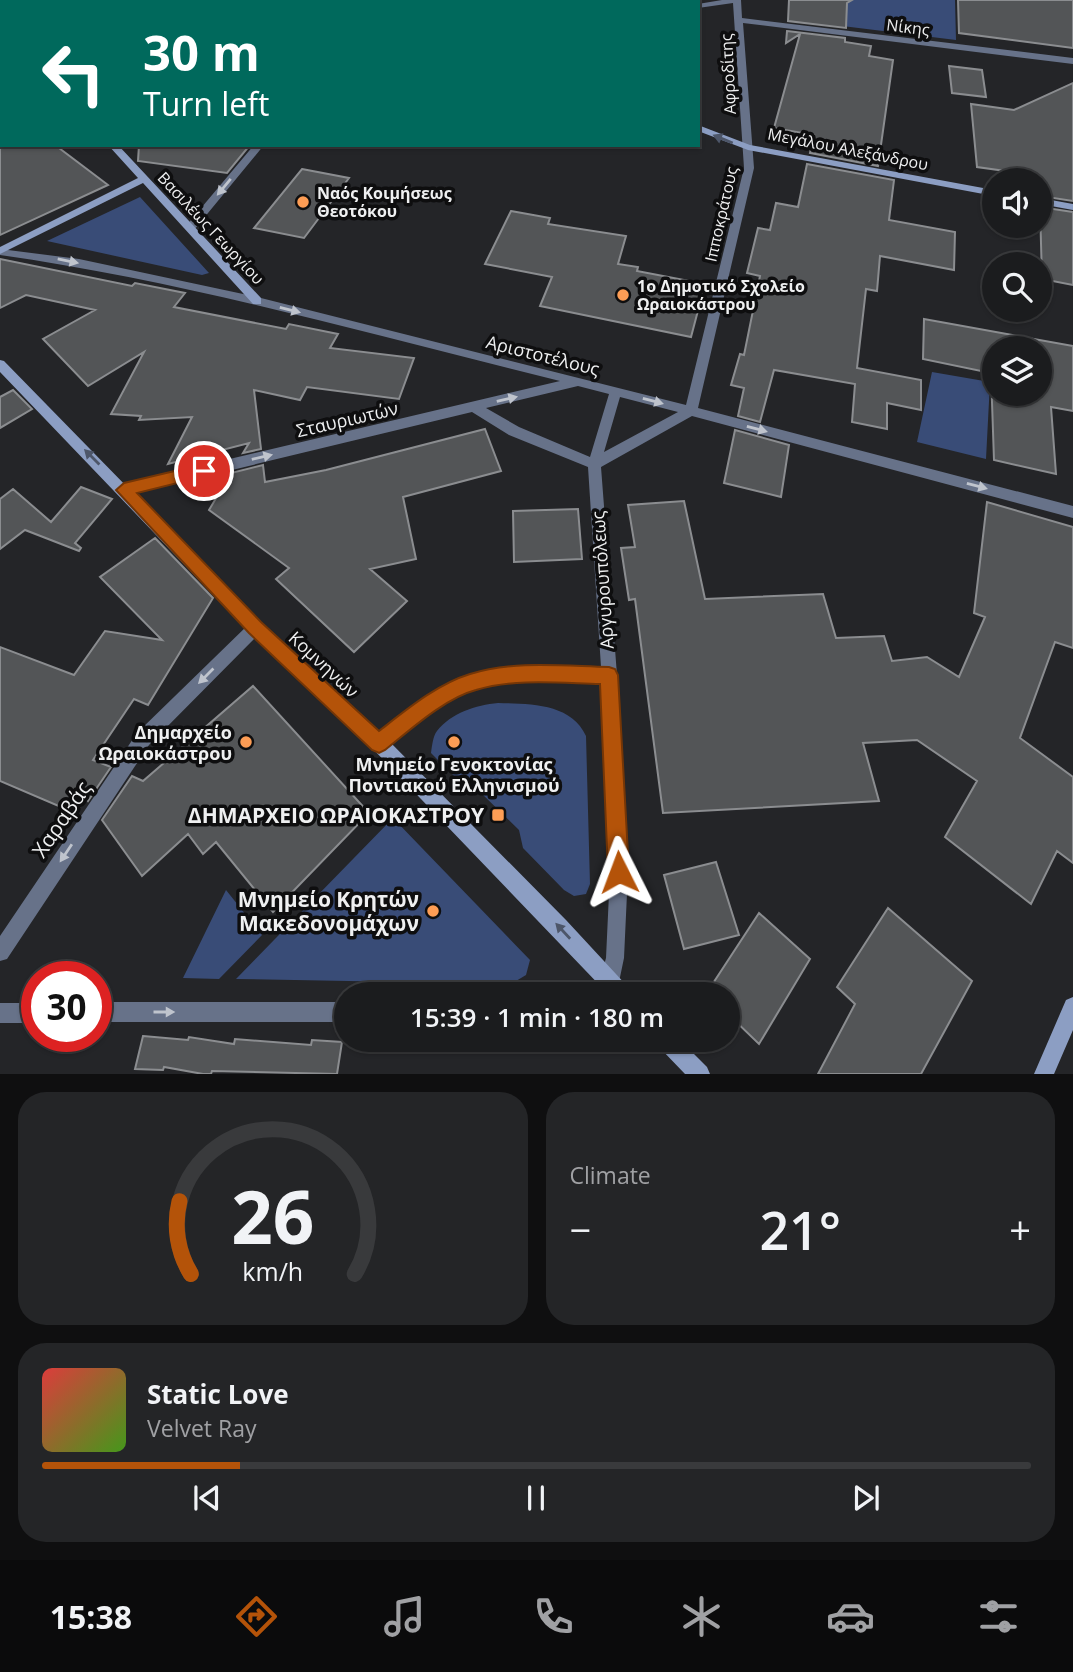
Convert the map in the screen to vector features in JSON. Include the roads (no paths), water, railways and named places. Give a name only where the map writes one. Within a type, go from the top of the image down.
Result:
[{"type":"street","points":[[700,6],[737,0]]},
{"type":"street","name":"Αφροδίτης","points":[[737,0],[748,147]]},
{"type":"street","name":"Νίκης","points":[[739,20],[1073,61]]},
{"type":"street","name":"Μεγάλου Αλεξάνδρου","points":[[700,129],[748,147],[982,191]]},
{"type":"street","name":"Βασιλέως Γεωργίου","points":[[115,147],[257,301]]},
{"type":"street","points":[[190,228],[257,147]]},
{"type":"street","name":"Ιπποκράτους","points":[[691,411],[749,167],[748,147]]},
{"type":"street","points":[[0,251],[144,179]]},
{"type":"street","points":[[1052,203],[1073,207]]},
{"type":"street","name":"Αριστοτέλους","points":[[0,251],[68,261],[257,301],[616,391],[1073,512]]},
{"type":"street","name":"Κομνηνών","points":[[0,364],[255,628],[379,743],[559,927],[602,982]]},
{"type":"street","name":"Σταυριωτών","points":[[124,490],[578,382]]},
{"type":"street","name":"Αργυρουπόλεως","points":[[610,982],[616,950],[619,872],[594,464],[616,391]]},
{"type":"street","points":[[474,407],[514,431],[594,464],[691,411]]},
{"type":"street","name":"Χαραβάς","points":[[0,952],[143,739],[255,628]]},
{"type":"street","points":[[379,743],[419,711],[471,682],[522,674],[609,675]]},
{"type":"street","points":[[1044,1073],[1073,1007]]},
{"type":"street","points":[[112,1012],[334,1012]]},
{"type":"street","points":[[0,1013],[21,1013]]},
{"type":"street","points":[[678,1052],[700,1073]]},
{"type":"place","name":"Ναός Κοιμήσεως Θεοτόκου","points":[[303,202]]},
{"type":"place","name":"1ο Δημοτικό Σχολείο Ωραιοκάστρου","points":[[623,295]]},
{"type":"place","name":"Δημαρχείο Ωραιοκάστρου","points":[[246,742]]},
{"type":"place","name":"Μνημείο Γενοκτονίας Ποντιακού Ελληνισμού","points":[[454,742]]},
{"type":"place","name":"ΔΗΜΑΡΧΕΙΟ ΩΡΑΙΟΚΑΣΤΡΟΥ","points":[[498,815]]},
{"type":"place","name":"Μνημείο Κρητών Μακεδονομάχων","points":[[433,911]]}]
